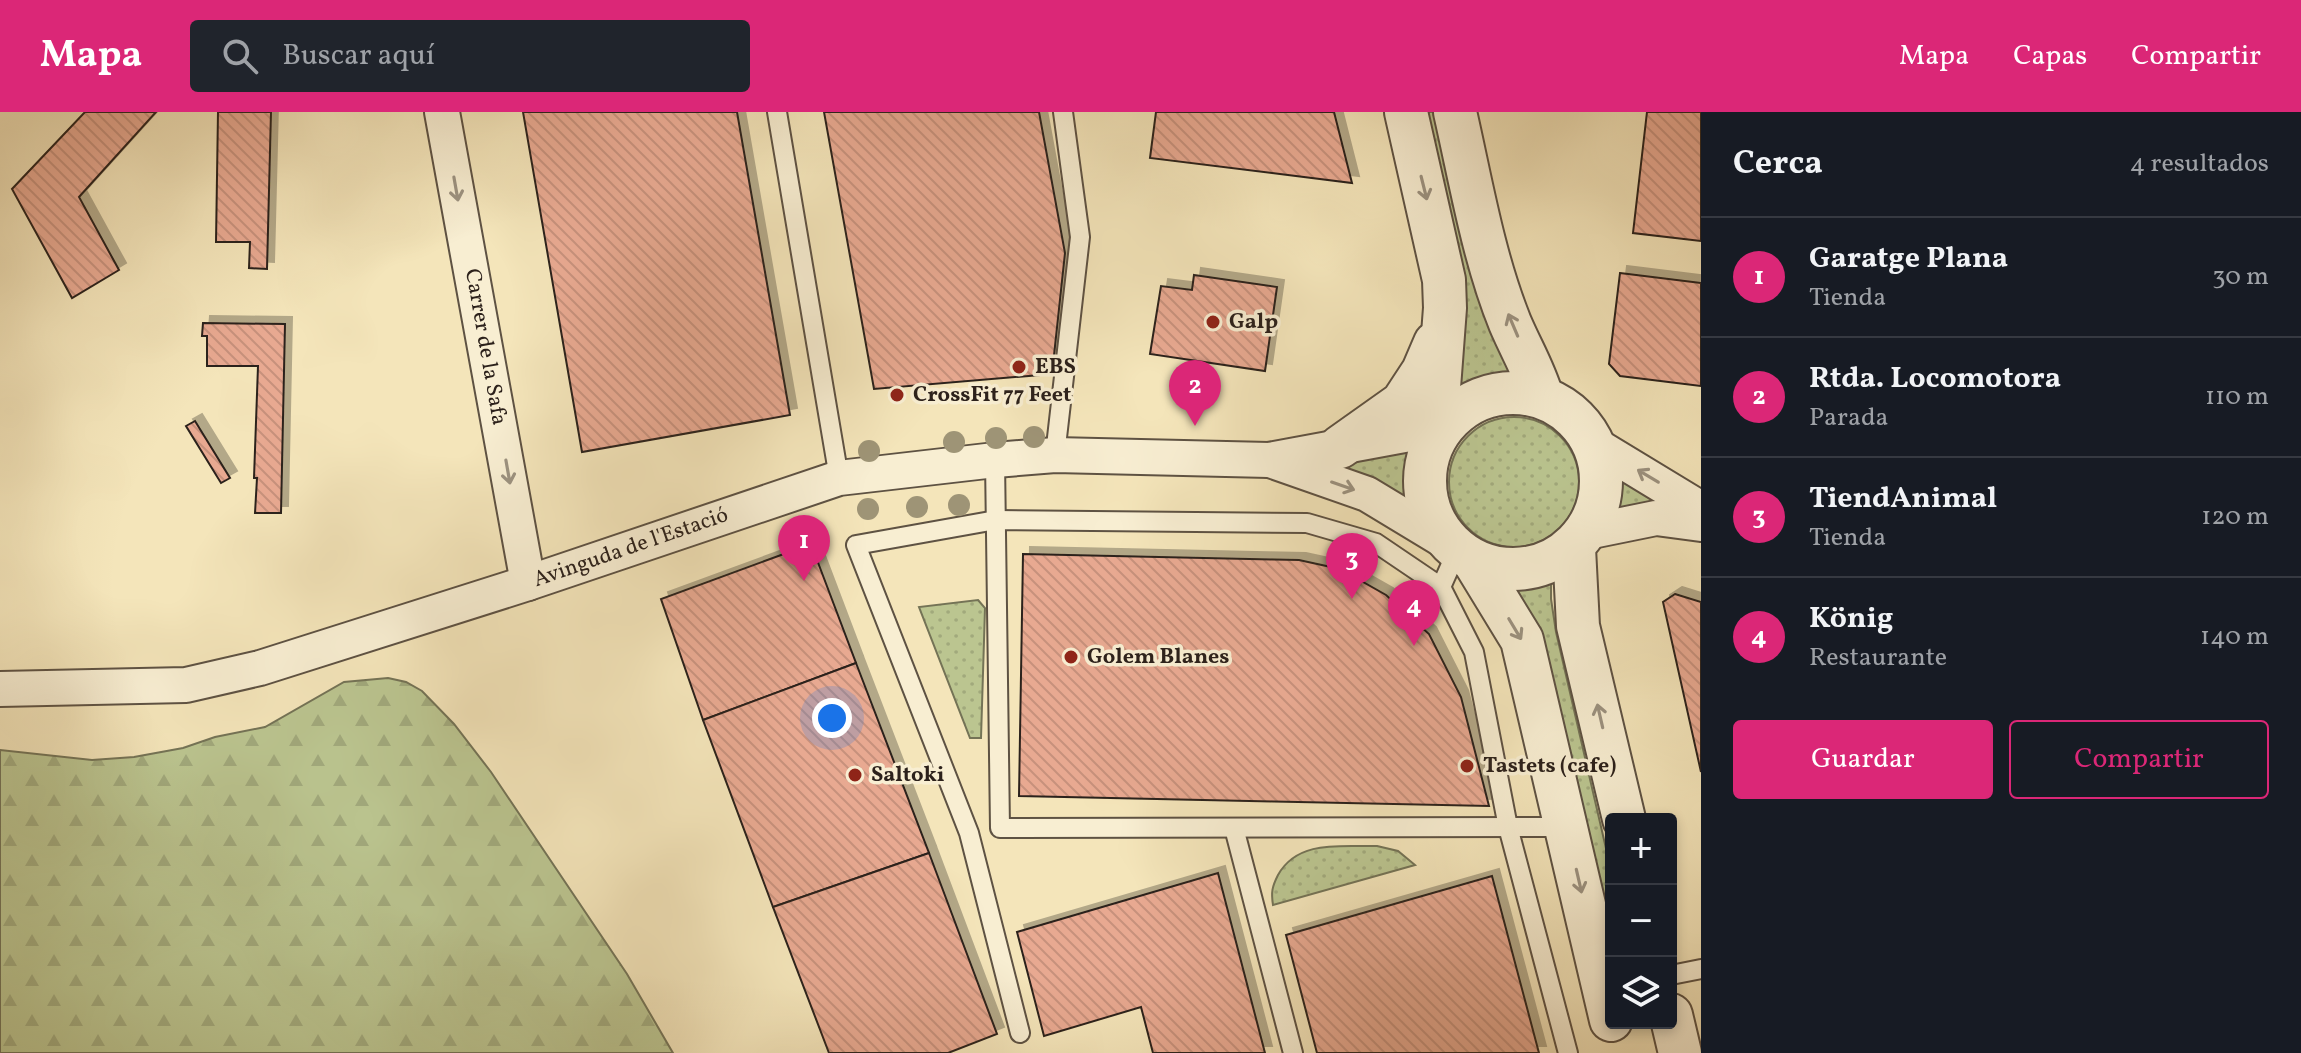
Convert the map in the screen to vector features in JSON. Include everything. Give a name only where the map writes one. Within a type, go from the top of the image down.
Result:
[{"type":"street","name":"Carrer de la Safa","points":[[442,112],[528,583]]},
{"type":"street","points":[[1406,112],[1444,280],[1438,434],[1423,474],[1428,511],[1455,561],[1522,640],[1605,995]]},
{"type":"street","points":[[1455,112],[1483,236],[1510,323],[1534,370],[1542,397]]},
{"type":"street","points":[[1340,447],[1402,403],[1423,371],[1444,323]]},
{"type":"street","points":[[1438,434],[1469,404],[1505,393],[1542,397],[1573,416],[1594,444],[1701,509]]},
{"type":"street","name":"Avinguda de l'Estació","points":[[0,689],[186,685],[260,668],[528,583],[839,478],[1055,455],[1269,460],[1415,433],[1438,434]]},
{"type":"street","points":[[1594,444],[1602,474],[1600,504],[1580,540],[1578,626],[1623,813]]},
{"type":"street","name":"Avinguda de l'Estació","points":[[1269,460],[1367,494],[1455,561]]},
{"type":"street","points":[[1455,561],[1502,566],[1548,561],[1580,540],[1656,518],[1701,524]]},
{"type":"street","points":[[1613,1029],[1619,1053]]},
{"type":"street","points":[[1674,1029],[1680,1053]]},
{"type":"lane","points":[[777,112],[839,478]]},
{"type":"lane","points":[[1055,455],[1080,237],[1063,112]]},
{"type":"lane","points":[[995,460],[1000,828]]},
{"type":"lane","points":[[1020,1033],[969,833],[856,545],[996,520],[1307,523],[1455,561],[1508,827],[1568,1053]]},
{"type":"lane","points":[[969,833],[1000,828],[1566,827]]},
{"type":"lane","points":[[1234,828],[1293,1053]]},
{"type":"lane","points":[[1677,974],[1701,969]]},
{"type":"green space","points":[[1416,112],[1436,112],[1517,380],[1512,386],[1484,390],[1454,408]]},
{"type":"green space","points":[[1514,417],[1539,422],[1560,436],[1574,457],[1579,482],[1574,507],[1560,528],[1539,542],[1514,547],[1489,542],[1468,528],[1454,507],[1449,482],[1454,457],[1468,436],[1489,422]]},
{"type":"green space","points":[[1416,441],[1423,452],[1418,471],[1421,501],[1418,505],[1410,506],[1330,460]]},
{"type":"green space","points":[[1616,477],[1667,499],[1612,510]]},
{"type":"green space","points":[[1551,572],[1556,632],[1605,844],[1605,942],[1504,576]]},
{"type":"green space","points":[[978,600],[985,608],[981,738],[970,738],[919,607]]},
{"type":"green space","points":[[388,678],[406,682],[422,691],[454,724],[491,772],[627,974],[673,1053],[0,1053],[0,750],[92,760],[134,757],[183,748],[215,737],[265,727],[344,682]]},
{"type":"green space","points":[[1377,846],[1398,851],[1415,865],[1273,905],[1272,890],[1278,875],[1297,855],[1322,847]]},
{"type":"building","points":[[85,112],[156,112],[79,197],[119,270],[72,298],[12,189]]},
{"type":"building","points":[[218,112],[271,112],[267,269],[249,268],[250,242],[216,242]]},
{"type":"building","points":[[523,112],[737,112],[790,415],[582,452]]},
{"type":"building","points":[[824,112],[1039,112],[1065,253],[1052,374],[874,389]]},
{"type":"building","points":[[1156,112],[1334,112],[1352,183],[1150,158]]},
{"type":"building","points":[[1647,112],[1701,112],[1701,241],[1633,233]]},
{"type":"building","points":[[1620,273],[1701,283],[1701,386],[1620,376],[1609,364]]},
{"type":"building","name":"Galp","points":[[1194,275],[1277,287],[1265,371],[1150,354],[1161,286],[1192,290]]},
{"type":"building","points":[[203,323],[285,324],[281,513],[255,513],[258,366],[207,366],[207,336],[202,336]]},
{"type":"building","points":[[195,421],[230,478],[221,483],[186,426]]},
{"type":"building","points":[[811,544],[856,663],[703,720],[661,599]]},
{"type":"building","points":[[1023,554],[1299,560],[1340,569],[1386,595],[1429,634],[1461,697],[1489,806],[1019,796]]},
{"type":"building","points":[[1675,594],[1701,602],[1701,772],[1663,602]]},
{"type":"building","points":[[856,663],[929,853],[773,907],[703,720]]},
{"type":"building","points":[[929,853],[997,1034],[948,1053],[829,1053],[773,907]]},
{"type":"building","points":[[1218,873],[1265,1053],[1153,1053],[1141,1007],[1044,1036],[1017,932]]},
{"type":"building","points":[[1492,876],[1539,1053],[1317,1053],[1286,935]]},
{"type":"place","name":"Galp","points":[[1213,322]]},
{"type":"place","name":"EBS","points":[[1019,367]]},
{"type":"place","name":"CrossFit 77 Feet","points":[[897,395]]},
{"type":"place","name":"Rtda. Locomotora","points":[[1195,426]]},
{"type":"place","name":"Garatge Plana","points":[[804,581]]},
{"type":"place","name":"TiendAnimal","points":[[1352,599]]},
{"type":"place","name":"König","points":[[1414,646]]},
{"type":"place","name":"Golem Blanes","points":[[1071,657]]},
{"type":"place","name":"Tastets (cafe)","points":[[1467,766]]},
{"type":"place","name":"Saltoki","points":[[855,775]]}]
